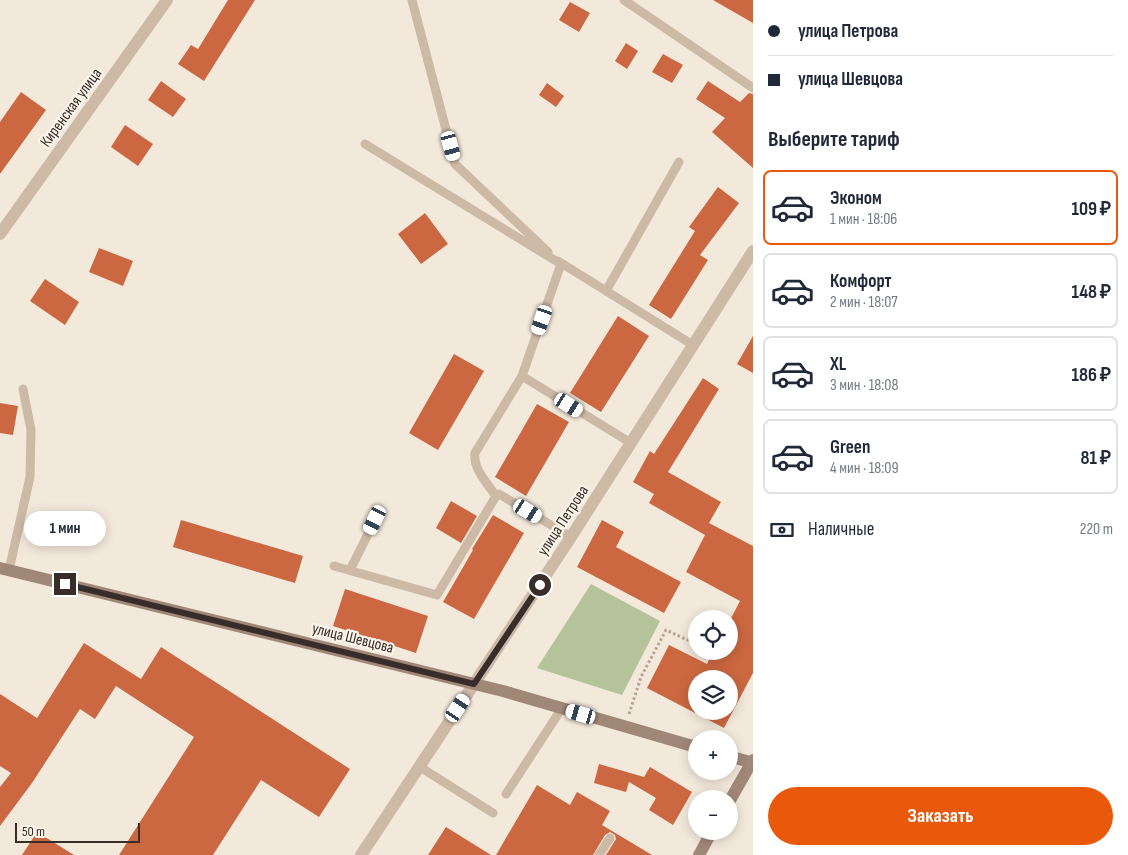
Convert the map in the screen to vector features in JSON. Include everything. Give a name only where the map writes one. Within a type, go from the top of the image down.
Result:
[{"type":"main road","name":"улица Шевцова","points":[[4,569],[474,684],[688,745]]},
{"type":"main road","points":[[736,790],[752,762],[738,758]]},
{"type":"main road","points":[[699,855],[707,840]]},
{"type":"street","name":"Киренская улица","points":[[0,234],[167,0]]},
{"type":"street","name":"улица Петрова","points":[[361,855],[571,537],[753,251]]},
{"type":"lane","points":[[412,0],[456,164],[561,264]]},
{"type":"lane","points":[[624,0],[753,88]]},
{"type":"lane","points":[[365,144],[693,345]]},
{"type":"lane","points":[[606,291],[679,162]]},
{"type":"lane","points":[[496,496],[480,474],[474,460],[475,453],[522,376],[561,264]]},
{"type":"lane","points":[[522,376],[631,443]]},
{"type":"lane","points":[[4,569],[30,477],[30,430],[23,389]]},
{"type":"lane","points":[[496,496],[499,494],[571,537]]},
{"type":"lane","points":[[334,566],[437,594],[496,496]]},
{"type":"lane","points":[[350,570],[375,520]]},
{"type":"lane","points":[[506,794],[562,708]]},
{"type":"lane","points":[[420,767],[493,813]]},
{"type":"lane","points":[[599,855],[610,838]]},
{"type":"path","points":[[628,714],[641,677],[666,630],[688,640]]},
{"type":"green space","points":[[591,584],[660,621],[622,695],[537,668]]},
{"type":"building","points":[[228,0],[255,0],[204,81],[178,64],[191,45],[198,49]]},
{"type":"building","points":[[713,0],[753,0],[753,23]]},
{"type":"building","points":[[570,2],[590,13],[579,32],[559,20]]},
{"type":"building","points":[[626,43],[638,51],[627,69],[615,61]]},
{"type":"building","points":[[663,54],[683,65],[672,83],[652,72]]},
{"type":"building","points":[[161,81],[186,99],[173,117],[148,100]]},
{"type":"building","points":[[708,81],[740,102],[749,93],[753,94],[753,168],[712,132],[725,118],[696,99]]},
{"type":"building","points":[[547,83],[564,96],[556,107],[539,95]]},
{"type":"building","points":[[21,92],[46,110],[0,174],[0,122]]},
{"type":"building","points":[[125,125],[153,144],[138,166],[111,147]]},
{"type":"building","points":[[718,187],[739,203],[700,255],[708,260],[671,319],[649,305],[695,231],[689,227]]},
{"type":"building","points":[[425,213],[448,244],[421,264],[398,234]]},
{"type":"building","points":[[99,248],[133,261],[123,286],[89,272]]},
{"type":"building","points":[[45,279],[79,302],[65,325],[30,301]]},
{"type":"building","points":[[618,316],[649,336],[601,412],[570,393]]},
{"type":"building","points":[[753,336],[753,373],[737,364]]},
{"type":"building","points":[[454,354],[484,371],[438,450],[409,433]]},
{"type":"building","points":[[703,378],[719,389],[668,472],[721,502],[709,523],[753,546],[753,673],[738,701],[738,670],[688,670],[688,709],[647,688],[669,645],[688,654],[688,660],[699,660],[707,664],[709,660],[738,660],[738,610],[735,610],[740,601],[686,572],[705,535],[649,503],[654,494],[633,482],[650,451],[654,454]]},
{"type":"building","points":[[0,403],[18,406],[13,435],[0,433]]},
{"type":"building","points":[[537,404],[569,422],[526,496],[495,477]]},
{"type":"building","points":[[451,501],[477,516],[461,543],[436,528]]},
{"type":"building","points":[[493,515],[524,533],[474,619],[443,602]]},
{"type":"building","points":[[181,520],[303,556],[295,583],[173,547]]},
{"type":"building","points":[[602,520],[624,532],[616,547],[681,582],[664,613],[577,567]]},
{"type":"building","points":[[345,589],[428,616],[416,653],[333,626]]},
{"type":"building","points":[[84,643],[141,679],[161,647],[350,769],[319,817],[261,780],[213,855],[119,855],[194,737],[116,686],[95,719],[80,709],[32,783],[0,826],[0,787],[11,773],[0,766],[0,694],[37,718]]},
{"type":"building","points":[[709,720],[728,720],[724,728]]},
{"type":"building","points":[[599,764],[644,777],[650,767],[689,790],[688,799],[673,825],[649,810],[656,798],[629,782],[626,792],[594,783]]},
{"type":"building","points":[[537,785],[570,805],[577,792],[610,811],[602,825],[652,855],[606,855],[616,839],[615,835],[610,832],[605,835],[593,855],[496,855]]},
{"type":"building","points":[[446,827],[491,855],[428,855]]},
{"type":"building","points":[[37,832],[74,855],[22,855]]},
{"type":"route","points":[[65,584],[474,684],[540,585]]}]
